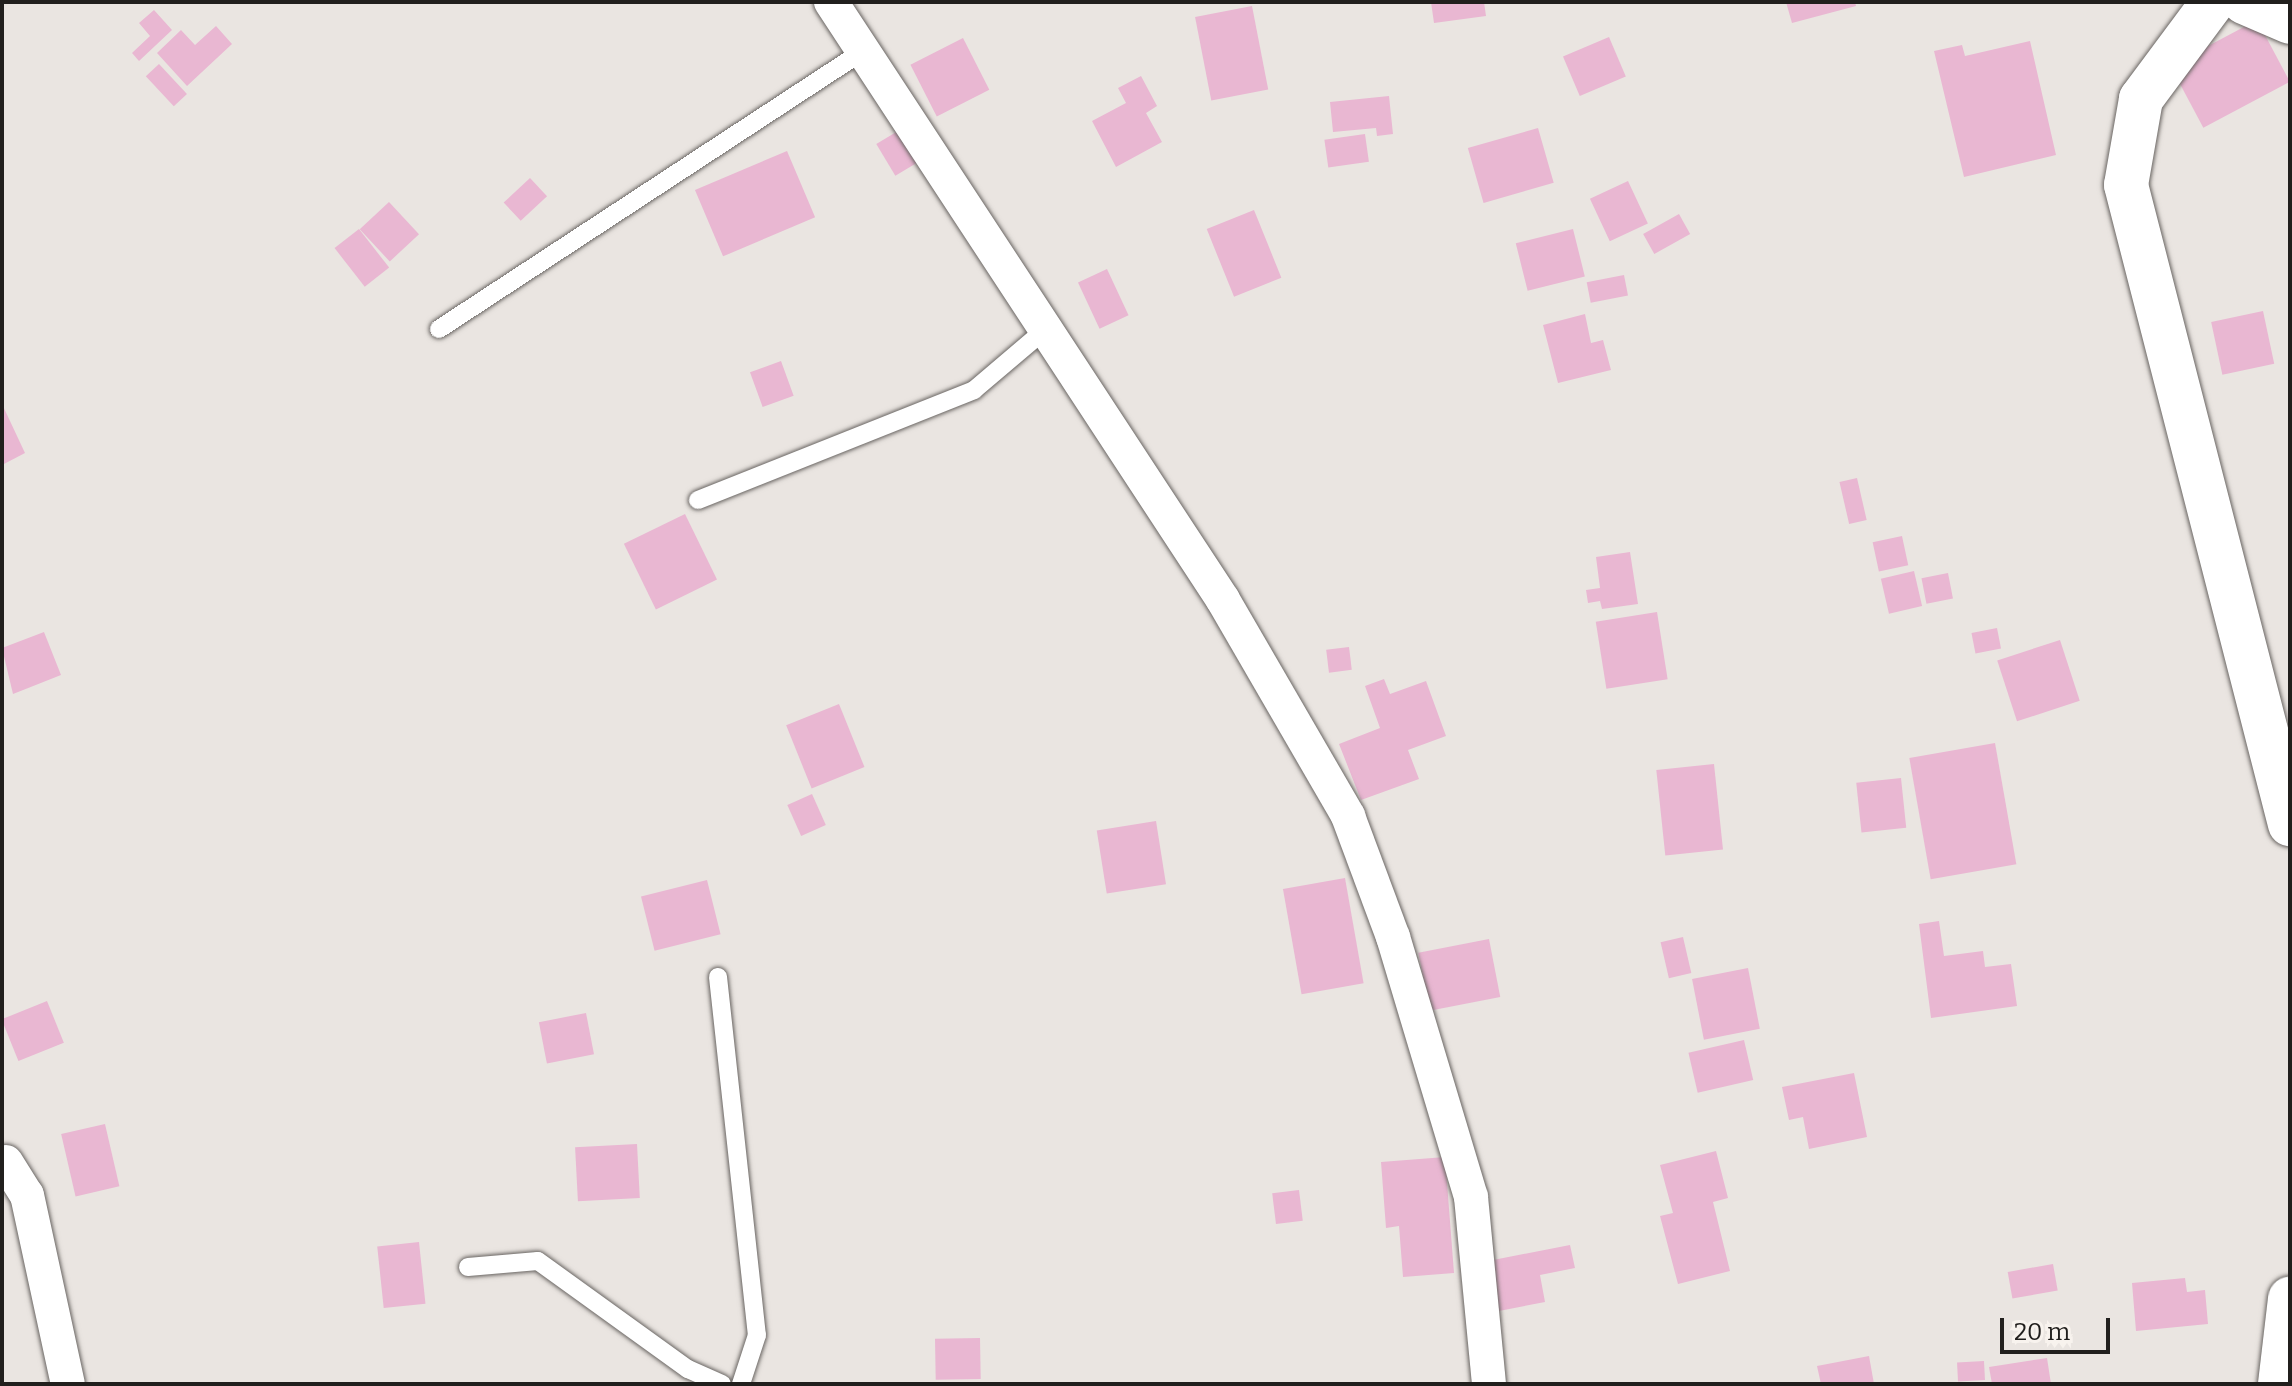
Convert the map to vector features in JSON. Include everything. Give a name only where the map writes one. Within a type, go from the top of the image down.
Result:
[{"type":"street","points":[[831,2],[1223,600],[1348,816],[1393,937],[1471,1197],[1489,1384]]},
{"type":"street","points":[[2213,2],[2141,99],[2126,185],[2290,824]]},
{"type":"street","points":[[2244,2],[2290,22]]},
{"type":"street","points":[[3,1155],[27,1195],[68,1384]]},
{"type":"street","points":[[2280,1384],[2290,1299]]},
{"type":"lane","points":[[439,329],[863,51]]},
{"type":"lane","points":[[698,500],[974,390],[1046,329]]},
{"type":"lane","points":[[718,977],[757,1335],[741,1384]]},
{"type":"lane","points":[[468,1267],[538,1261],[688,1369],[722,1384]]},
{"type":"building","points":[[1431,2],[1484,2],[1486,16],[1434,23]]},
{"type":"building","points":[[1786,2],[1855,2],[1856,6],[1792,23]]},
{"type":"building","points":[[1252,6],[1268,89],[1211,101],[1195,17]]},
{"type":"building","points":[[154,10],[172,30],[139,61],[132,53],[150,36],[139,23]]},
{"type":"building","points":[[2257,20],[2290,82],[2203,128],[2170,66]]},
{"type":"building","points":[[216,26],[232,44],[187,86],[157,53],[181,30],[195,45]]},
{"type":"building","points":[[1609,37],[1626,77],[1580,96],[1563,57]]},
{"type":"building","points":[[963,38],[989,90],[937,116],[910,65]]},
{"type":"building","points":[[2030,41],[2056,155],[1964,177],[1934,51],[1962,45],[1965,56]]},
{"type":"building","points":[[159,64],[187,94],[174,106],[146,76]]},
{"type":"building","points":[[1141,76],[1157,106],[1146,113],[1162,142],[1116,167],[1092,121],[1126,103],[1118,88]]},
{"type":"building","points":[[1389,96],[1393,134],[1377,136],[1376,128],[1333,132],[1330,102]]},
{"type":"building","points":[[908,125],[927,157],[895,176],[876,144]]},
{"type":"building","points":[[1538,128],[1554,183],[1484,203],[1468,148]]},
{"type":"building","points":[[1365,134],[1369,162],[1328,167],[1324,140]]},
{"type":"building","points":[[787,151],[815,217],[723,256],[695,190]]},
{"type":"building","points":[[530,178],[547,196],[521,221],[504,203]]},
{"type":"building","points":[[1628,181],[1648,224],[1610,241],[1590,199]]},
{"type":"building","points":[[389,202],[419,234],[390,261],[360,229]]},
{"type":"building","points":[[1254,210],[1281,278],[1234,297],[1207,229]]},
{"type":"building","points":[[1679,214],[1690,234],[1654,254],[1643,234]]},
{"type":"building","points":[[359,229],[389,268],[365,287],[335,248]]},
{"type":"building","points":[[1573,229],[1585,277],[1528,291],[1516,243]]},
{"type":"building","points":[[1107,269],[1129,315],[1100,329],[1078,283]]},
{"type":"building","points":[[1624,275],[1628,296],[1591,303],[1587,282]]},
{"type":"building","points":[[2263,311],[2274,364],[2222,375],[2211,322]]},
{"type":"building","points":[[1585,314],[1591,343],[1603,340],[1611,370],[1558,383],[1543,325]]},
{"type":"building","points":[[781,361],[794,396],[763,407],[750,372]]},
{"type":"building","points":[[2,404],[25,453],[2,465]]},
{"type":"building","points":[[1857,478],[1867,520],[1849,524],[1839,482]]},
{"type":"building","points":[[685,514],[717,580],[656,609],[624,544]]},
{"type":"building","points":[[1902,536],[1908,565],[1879,572],[1873,542]]},
{"type":"building","points":[[1630,552],[1638,604],[1602,609],[1600,601],[1588,603],[1586,590],[1600,588],[1596,557]]},
{"type":"building","points":[[1914,571],[1922,606],[1889,614],[1881,579]]},
{"type":"building","points":[[1948,573],[1953,599],[1926,604],[1921,578]]},
{"type":"building","points":[[1657,612],[1668,679],[1606,689],[1596,622]]},
{"type":"building","points":[[1997,628],[2001,649],[1975,654],[1971,633]]},
{"type":"building","points":[[44,632],[61,675],[13,694],[2,648]]},
{"type":"building","points":[[2060,640],[2080,701],[2017,721],[1997,660]]},
{"type":"building","points":[[1349,647],[1352,670],[1329,673],[1326,650]]},
{"type":"building","points":[[1384,679],[1390,694],[1426,681],[1446,736],[1408,750],[1419,779],[1361,800],[1339,744],[1380,728],[1365,686]]},
{"type":"building","points":[[839,704],[864,767],[812,788],[786,725]]},
{"type":"building","points":[[1995,743],[2016,864],[1931,879],[1909,758]]},
{"type":"building","points":[[1714,764],[1723,850],[1665,856],[1656,770]]},
{"type":"building","points":[[1901,778],[1906,828],[1861,832],[1856,783]]},
{"type":"building","points":[[812,794],[826,825],[801,836],[787,805]]},
{"type":"building","points":[[1156,821],[1166,884],[1107,894],[1097,830]]},
{"type":"building","points":[[1345,878],[1364,983],[1302,994],[1283,889]]},
{"type":"building","points":[[707,880],[721,934],[655,951],[641,896]]},
{"type":"building","points":[[1939,921],[1944,956],[1983,951],[1985,967],[2011,964],[2017,1006],[1931,1018],[1919,924]]},
{"type":"building","points":[[1683,937],[1691,973],[1669,978],[1661,942]]},
{"type":"building","points":[[1489,939],[1500,997],[1430,1011],[1418,953]]},
{"type":"building","points":[[1748,968],[1760,1029],[1704,1040],[1692,979]]},
{"type":"building","points":[[47,1001],[64,1043],[18,1061],[2,1019]]},
{"type":"building","points":[[586,1013],[594,1054],[547,1063],[539,1022]]},
{"type":"building","points":[[1744,1040],[1753,1080],[1698,1093],[1688,1053]]},
{"type":"building","points":[[1854,1073],[1867,1137],[1809,1149],[1803,1117],[1789,1120],[1782,1087]]},
{"type":"building","points":[[105,1124],[119,1186],[76,1196],[61,1134]]},
{"type":"building","points":[[637,1144],[640,1198],[578,1201],[575,1147]]},
{"type":"building","points":[[1716,1151],[1728,1198],[1713,1202],[1730,1271],[1678,1284],[1660,1216],[1673,1213],[1660,1165]]},
{"type":"building","points":[[1445,1157],[1454,1273],[1403,1277],[1399,1226],[1386,1228],[1381,1162]]},
{"type":"building","points":[[1299,1190],[1303,1221],[1276,1224],[1272,1193]]},
{"type":"building","points":[[419,1242],[425,1304],[384,1308],[377,1246]]},
{"type":"building","points":[[1570,1245],[1575,1268],[1540,1275],[1545,1302],[1499,1311],[1488,1261]]},
{"type":"building","points":[[2053,1264],[2058,1291],[2012,1299],[2008,1272]]},
{"type":"building","points":[[2185,1278],[2187,1292],[2205,1290],[2208,1324],[2136,1331],[2132,1283]]},
{"type":"building","points":[[980,1338],[981,1379],[936,1380],[935,1339]]},
{"type":"building","points":[[1869,1356],[1874,1384],[1821,1384],[1817,1366]]},
{"type":"building","points":[[2047,1358],[2051,1384],[1992,1384],[1989,1367]]},
{"type":"building","points":[[1984,1361],[1985,1380],[1958,1381],[1957,1362]]}]
